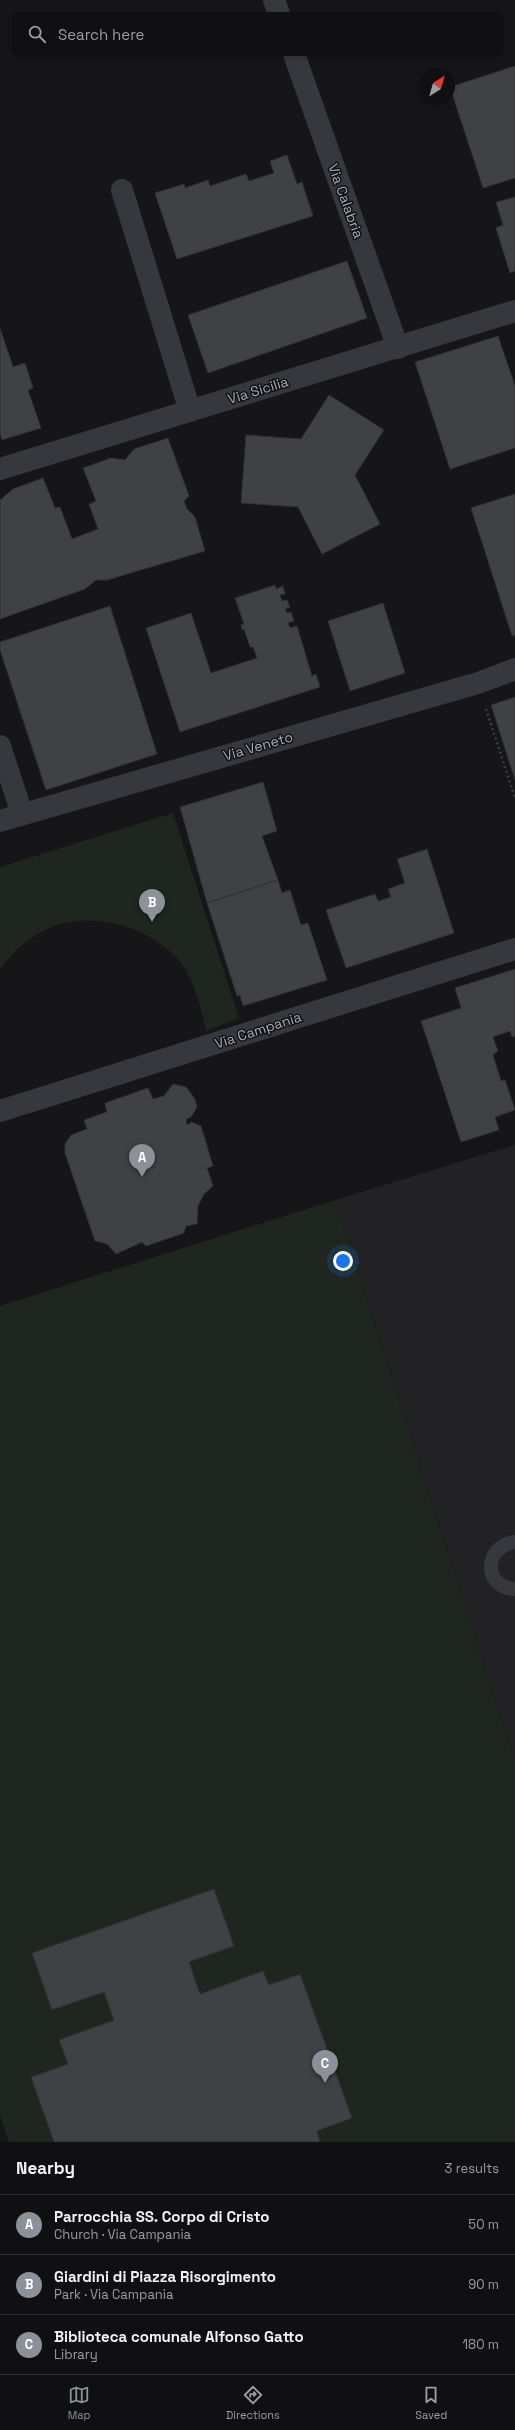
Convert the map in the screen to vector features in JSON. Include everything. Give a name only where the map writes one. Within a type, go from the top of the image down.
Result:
[{"type":"street","points":[[274,0],[278,12]]},
{"type":"street","name":"Via Calabria","points":[[295,56],[398,348]]},
{"type":"street","points":[[122,190],[190,411]]},
{"type":"street","name":"Via Sicilia","points":[[0,469],[515,311]]},
{"type":"street","name":"Via Veneto","points":[[0,821],[478,683],[515,669]]},
{"type":"street","points":[[0,746],[22,814]]},
{"type":"street","name":"Via Campania","points":[[0,1111],[515,948]]},
{"type":"lane","points":[[515,1542],[501,1546],[495,1552],[491,1566],[496,1581],[502,1586],[515,1589]]},
{"type":"path","points":[[478,683],[515,798]]},
{"type":"shaded area","points":[[173,813],[239,1018],[206,1031],[193,983],[177,958],[164,946],[149,937],[132,929],[114,924],[96,921],[77,921],[60,924],[43,931],[25,943],[0,969],[0,867]]},
{"type":"shaded area","points":[[515,1145],[515,1762],[335,1200]]},
{"type":"shaded area","points":[[335,1200],[515,1762],[515,2142],[9,2142],[0,2116],[0,1306]]},
{"type":"building","points":[[515,66],[515,178],[483,188],[455,102],[455,85]]},
{"type":"building","points":[[287,155],[297,184],[302,182],[313,216],[177,259],[155,193],[184,184],[185,188],[208,180],[210,186],[246,174],[249,181],[274,173],[270,161]]},
{"type":"building","points":[[515,197],[515,271],[510,273],[496,228],[503,225],[496,202]]},
{"type":"building","points":[[347,261],[367,318],[208,373],[188,315]]},
{"type":"building","points":[[0,328],[13,367],[25,363],[33,388],[28,390],[41,428],[2,440],[0,433]]},
{"type":"building","points":[[498,336],[515,386],[515,448],[450,469],[415,362]]},
{"type":"building","points":[[329,395],[384,430],[355,475],[380,524],[322,554],[298,507],[241,503],[246,435],[301,439]]},
{"type":"building","points":[[168,438],[189,496],[184,501],[187,509],[195,517],[205,551],[107,580],[96,580],[85,589],[0,619],[0,500],[13,489],[43,478],[55,508],[60,507],[72,539],[98,529],[89,504],[96,501],[83,468],[111,458],[125,460],[134,449]]},
{"type":"building","points":[[515,494],[515,635],[512,636],[471,508]]},
{"type":"building","points":[[275,585],[276,589],[283,586],[285,594],[280,595],[282,601],[287,600],[290,607],[285,609],[287,613],[291,612],[294,621],[288,623],[290,628],[297,626],[312,676],[316,674],[320,687],[180,732],[146,628],[191,613],[211,673],[257,658],[253,647],[250,647],[244,629],[242,630],[241,625],[244,624],[235,598]]},
{"type":"building","points":[[383,603],[405,673],[350,691],[328,621]]},
{"type":"building","points":[[110,606],[157,754],[46,790],[0,650],[0,642]]},
{"type":"building","points":[[515,697],[515,780],[491,705]]},
{"type":"building","points":[[263,782],[277,831],[262,836],[278,880],[207,903],[180,807]]},
{"type":"building","points":[[427,849],[454,933],[346,968],[326,910],[375,894],[378,901],[391,897],[388,889],[405,883],[397,859]]},
{"type":"building","points":[[278,880],[282,893],[290,890],[301,925],[308,923],[327,980],[243,1006],[240,995],[237,996],[207,903]]},
{"type":"building","points":[[515,969],[515,1036],[512,1037],[510,1031],[493,1037],[498,1051],[493,1055],[501,1081],[505,1080],[515,1110],[495,1117],[499,1130],[461,1142],[421,1021],[461,1008],[455,988]]},
{"type":"building","points":[[173,1084],[186,1087],[195,1099],[197,1107],[191,1117],[186,1119],[187,1125],[192,1122],[201,1126],[213,1166],[207,1168],[213,1186],[204,1194],[198,1206],[197,1224],[186,1226],[184,1233],[146,1246],[142,1242],[116,1254],[107,1244],[95,1241],[65,1153],[65,1144],[71,1135],[87,1129],[84,1120],[107,1112],[105,1103],[148,1088],[153,1099],[164,1096]]},
{"type":"building","points":[[214,1889],[234,1946],[189,1962],[200,1994],[263,1971],[269,1985],[300,1974],[352,2118],[317,2131],[320,2142],[54,2142],[31,2077],[68,2064],[59,2040],[114,2020],[104,1992],[52,2010],[32,1953]]},
{"type":"place","name":"Giardini di Piazza Risorgimento","points":[[152,922]]},
{"type":"place","name":"Parrocchia SS. Corpo di Cristo","points":[[142,1177]]},
{"type":"place","name":"Biblioteca comunale Alfonso Gatto","points":[[325,2083]]}]
